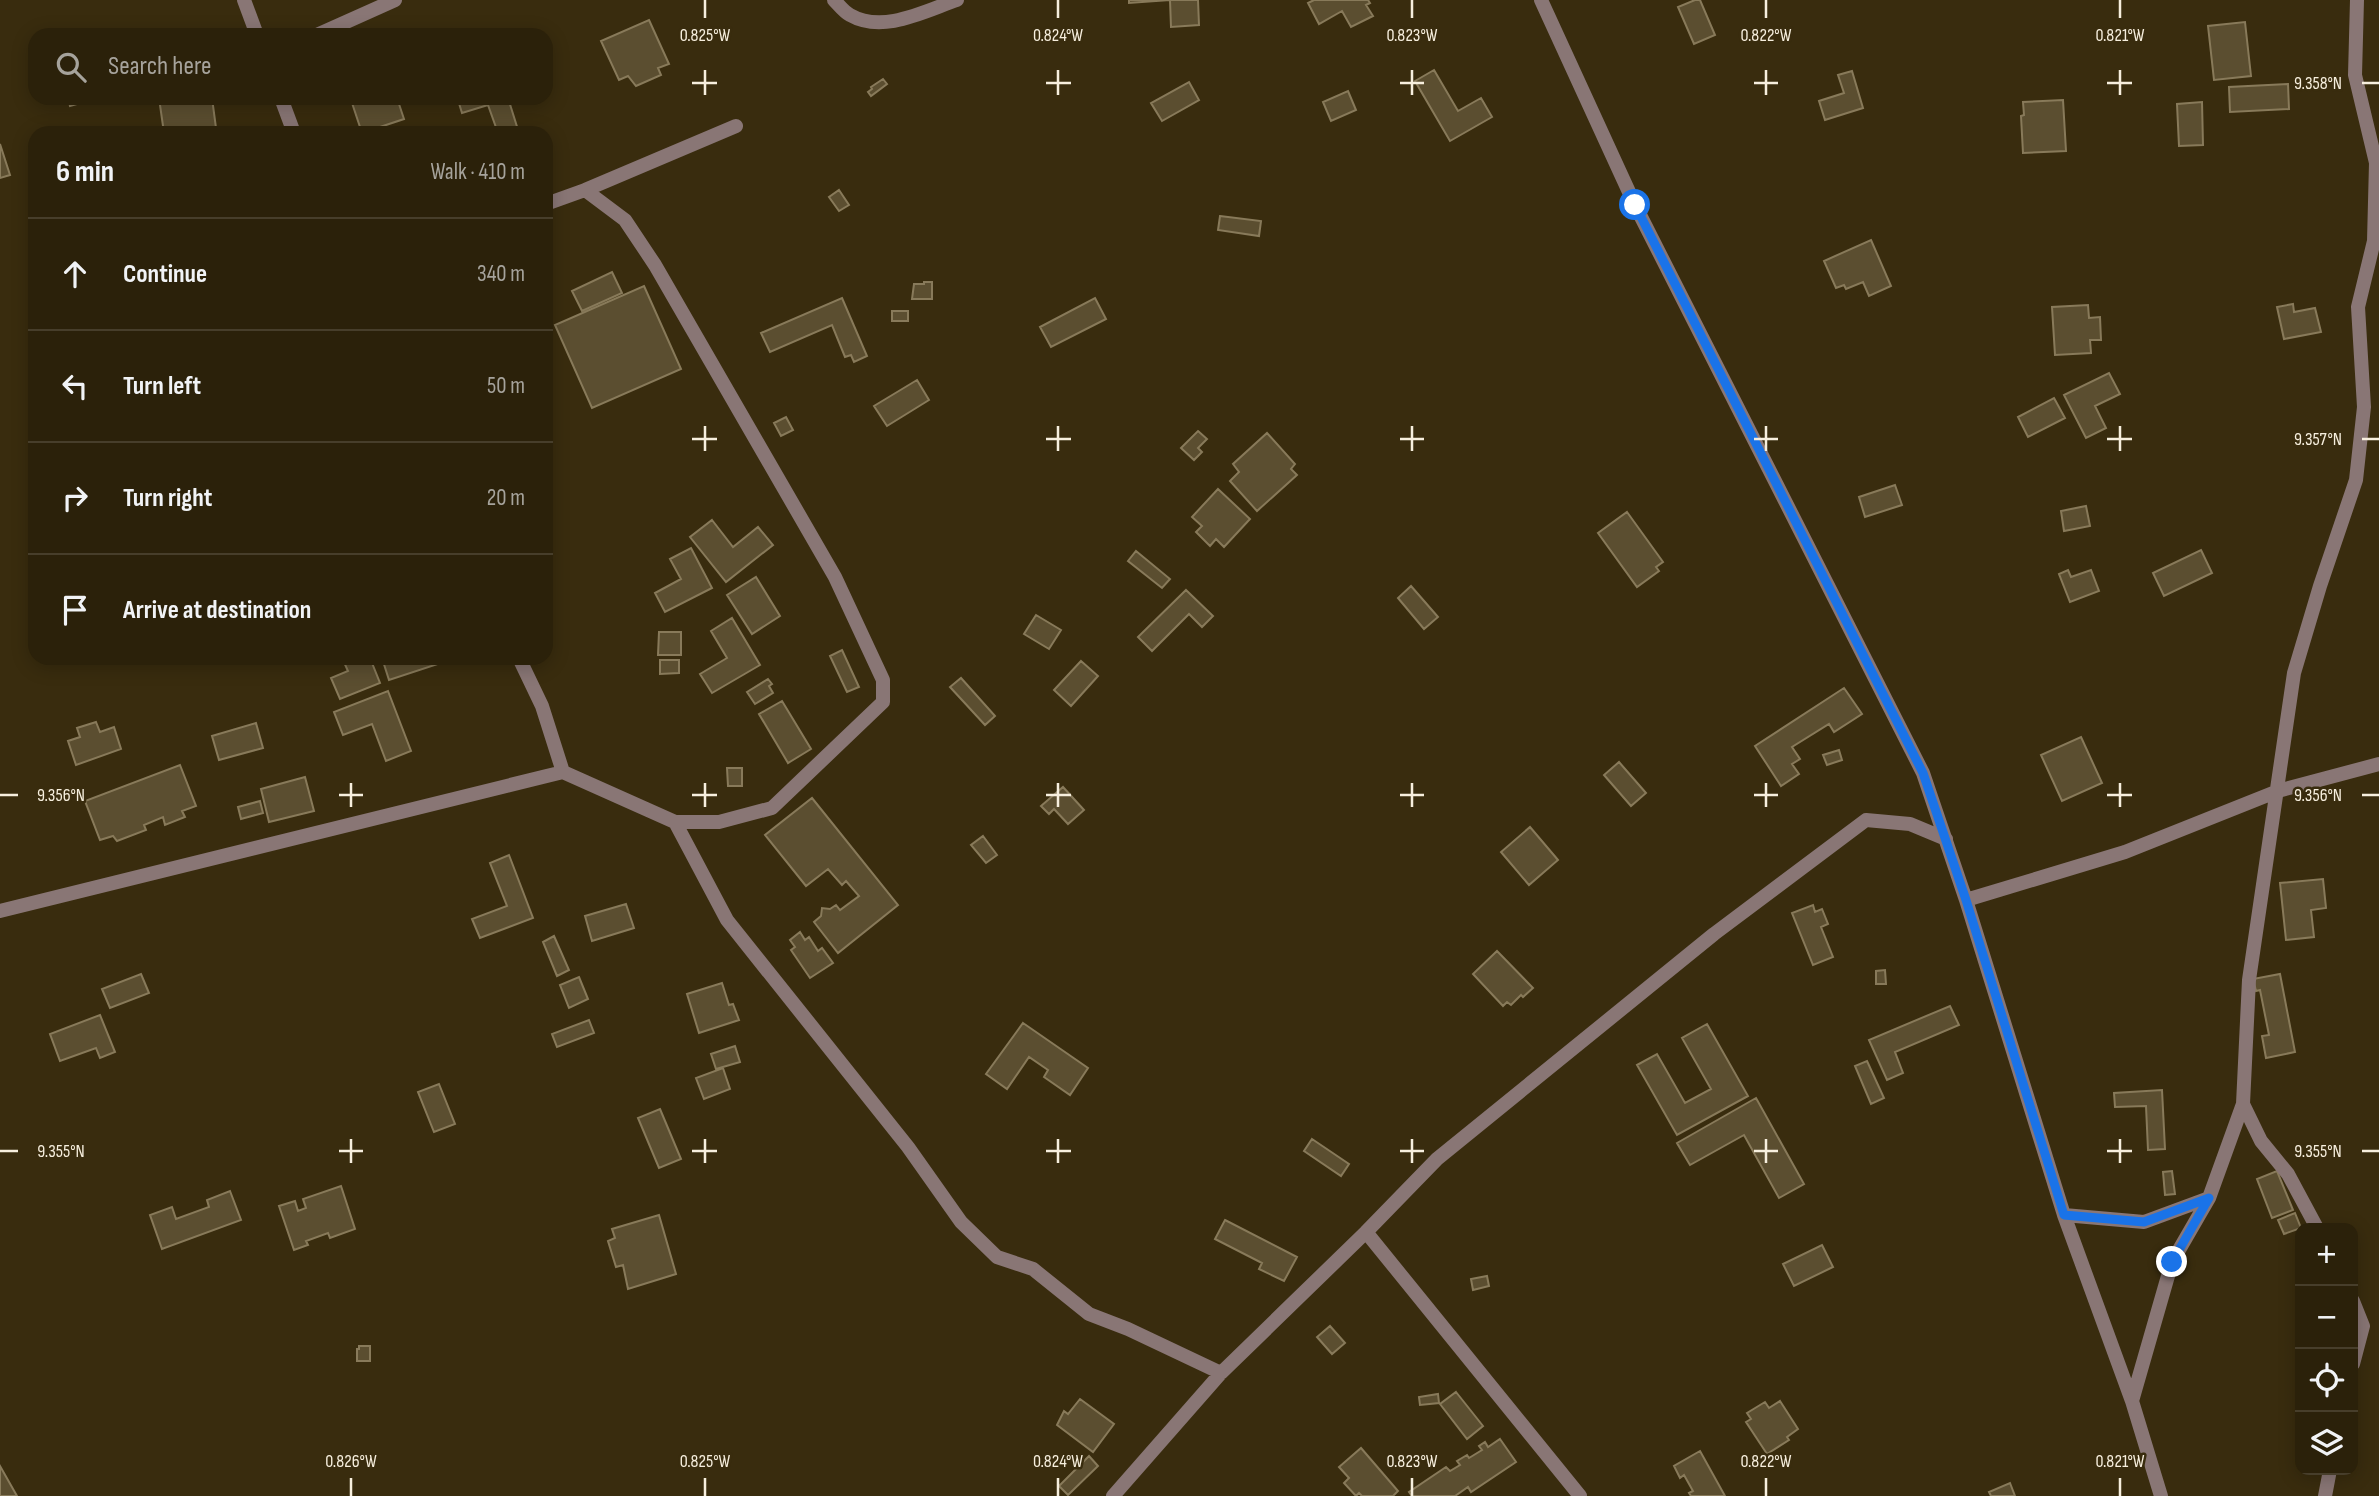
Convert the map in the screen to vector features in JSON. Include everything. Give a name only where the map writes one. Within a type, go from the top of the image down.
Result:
[{"type":"street","points":[[244,0],[254,28]]},
{"type":"street","points":[[333,28],[395,0]]},
{"type":"street","points":[[834,0],[850,15],[876,24],[911,16],[957,0]]},
{"type":"street","points":[[1541,0],[1635,205],[1923,773],[1966,900],[2064,1215],[2132,1401],[2161,1496]]},
{"type":"street","points":[[2132,1401],[2172,1262],[2209,1198],[2243,1104],[2249,980],[2294,673],[2356,480],[2364,407],[2358,307],[2374,241],[2376,163],[2354,75],[2357,0]]},
{"type":"street","points":[[284,105],[291,126]]},
{"type":"street","points":[[553,201],[736,126]]},
{"type":"street","points":[[0,911],[563,772],[675,822],[719,822],[772,808],[883,702],[883,680],[835,577],[655,265],[625,220],[585,190]]},
{"type":"street","points":[[522,665],[541,706],[563,772]]},
{"type":"street","points":[[1966,900],[2125,852],[2278,791],[2379,764]]},
{"type":"street","points":[[1113,1496],[1221,1373],[1367,1232],[1437,1159],[1714,934],[1866,820],[1910,824],[1946,839]]},
{"type":"street","points":[[675,822],[727,920],[908,1147],[961,1222],[997,1256],[1033,1269],[1089,1314],[1128,1329],[1221,1373]]},
{"type":"street","points":[[2243,1104],[2261,1141],[2288,1174],[2314,1223]]},
{"type":"street","points":[[2064,1215],[2144,1222],[2209,1198]]},
{"type":"street","points":[[1367,1232],[1580,1496]]},
{"type":"street","points":[[2358,1314],[2363,1326],[2358,1345]]},
{"type":"street","points":[[2325,1496],[2329,1475]]},
{"type":"building","points":[[1129,0],[1170,0],[1129,3]]},
{"type":"building","points":[[1170,0],[1198,0],[1199,25],[1171,27]]},
{"type":"building","points":[[1314,0],[1368,0],[1370,3],[1366,5],[1373,16],[1351,27],[1342,11],[1319,24],[1308,3]]},
{"type":"building","points":[[1700,0],[1715,35],[1694,44],[1678,7]]},
{"type":"building","points":[[649,20],[669,64],[658,68],[661,75],[636,86],[628,76],[619,80],[601,41]]},
{"type":"building","points":[[2245,22],[2251,76],[2214,80],[2208,26]]},
{"type":"building","points":[[1434,70],[1458,111],[1481,98],[1492,117],[1450,141],[1415,81]]},
{"type":"building","points":[[1852,71],[1863,108],[1825,120],[1819,101],[1844,93],[1838,75]]},
{"type":"building","points":[[883,79],[887,84],[871,96],[868,92],[871,87]]},
{"type":"building","points":[[1189,82],[1199,100],[1162,121],[1151,103]]},
{"type":"building","points":[[2288,84],[2289,109],[2230,112],[2229,87]]},
{"type":"building","points":[[1348,91],[1356,110],[1331,121],[1323,102]]},
{"type":"building","points":[[2063,100],[2066,151],[2023,153],[2023,102]]},
{"type":"building","points":[[2202,102],[2203,145],[2179,146],[2177,104]]},
{"type":"building","points":[[160,105],[213,105],[216,126],[163,126]]},
{"type":"building","points":[[353,105],[399,105],[404,119],[383,126],[360,126]]},
{"type":"building","points":[[460,105],[488,105],[462,113]]},
{"type":"building","points":[[488,105],[510,105],[517,126],[496,126]]},
{"type":"building","points":[[0,144],[10,175],[0,178]]},
{"type":"building","points":[[839,190],[849,205],[839,211],[829,197]]},
{"type":"building","points":[[1220,216],[1261,221],[1259,236],[1218,230]]},
{"type":"building","points":[[1871,240],[1891,286],[1869,296],[1863,282],[1846,289],[1844,285],[1836,288],[1824,261]]},
{"type":"building","points":[[612,272],[622,293],[582,311],[572,291]]},
{"type":"building","points":[[932,282],[932,299],[912,299],[914,284]]},
{"type":"building","points":[[644,286],[681,369],[592,408],[555,325]]},
{"type":"building","points":[[842,298],[867,356],[854,362],[851,355],[845,357],[832,325],[770,352],[761,333]]},
{"type":"building","points":[[1095,298],[1106,319],[1051,347],[1040,327]]},
{"type":"building","points":[[2293,304],[2294,312],[2315,308],[2321,332],[2284,339],[2277,307]]},
{"type":"building","points":[[2088,305],[2089,318],[2100,317],[2101,340],[2090,340],[2091,353],[2055,355],[2052,307]]},
{"type":"building","points":[[892,311],[908,311],[908,321],[892,321]]},
{"type":"building","points":[[2109,373],[2120,394],[2095,406],[2106,428],[2086,438],[2064,395]]},
{"type":"building","points":[[917,380],[929,400],[887,426],[874,406]]},
{"type":"building","points":[[2054,398],[2065,418],[2028,437],[2018,417]]},
{"type":"building","points":[[786,417],[793,430],[781,436],[774,423]]},
{"type":"building","points":[[1198,431],[1207,439],[1198,448],[1202,452],[1194,460],[1181,448]]},
{"type":"building","points":[[1267,433],[1295,464],[1291,469],[1297,475],[1257,511],[1230,481],[1239,472],[1233,464]]},
{"type":"building","points":[[1895,485],[1902,505],[1865,517],[1859,497]]},
{"type":"building","points":[[1218,489],[1250,519],[1224,547],[1216,539],[1210,546],[1196,532],[1202,526],[1192,517]]},
{"type":"building","points":[[2086,506],[2090,526],[2064,531],[2061,511]]},
{"type":"building","points":[[1627,512],[1663,562],[1656,567],[1659,571],[1637,587],[1598,533]]},
{"type":"building","points":[[712,520],[733,547],[758,527],[773,545],[726,582],[690,537]]},
{"type":"building","points":[[691,548],[712,588],[665,612],[655,593],[681,579],[670,559]]},
{"type":"building","points":[[2201,550],[2212,573],[2164,596],[2153,573]]},
{"type":"building","points":[[1136,551],[1170,579],[1162,588],[1128,561]]},
{"type":"building","points":[[2068,570],[2071,577],[2091,570],[2099,591],[2070,602],[2059,574]]},
{"type":"building","points":[[756,577],[780,616],[752,634],[727,595]]},
{"type":"building","points":[[1411,586],[1438,617],[1424,629],[1398,598]]},
{"type":"building","points":[[1186,590],[1213,616],[1202,627],[1189,614],[1152,651],[1138,637]]},
{"type":"building","points":[[1036,615],[1061,630],[1049,649],[1024,634]]},
{"type":"building","points":[[732,618],[760,665],[712,693],[700,674],[727,658],[711,631]]},
{"type":"building","points":[[659,632],[681,632],[681,655],[658,655]]},
{"type":"building","points":[[842,650],[859,687],[847,692],[830,656]]},
{"type":"building","points":[[660,660],[679,660],[679,673],[660,674]]},
{"type":"building","points":[[1081,661],[1098,676],[1071,706],[1054,690]]},
{"type":"building","points":[[345,665],[373,665],[380,683],[340,699],[331,678],[348,671]]},
{"type":"building","points":[[384,665],[435,665],[389,680]]},
{"type":"building","points":[[961,678],[995,716],[985,725],[950,687]]},
{"type":"building","points":[[768,679],[773,693],[755,704],[747,692]]},
{"type":"building","points":[[1844,688],[1862,714],[1834,732],[1829,724],[1792,747],[1800,759],[1792,764],[1799,774],[1781,786],[1755,746]]},
{"type":"building","points":[[388,691],[411,751],[386,761],[372,724],[343,735],[334,712]]},
{"type":"building","points":[[782,701],[811,749],[788,763],[759,714]]},
{"type":"building","points":[[96,722],[100,732],[114,727],[121,749],[76,765],[68,741],[80,737],[77,728]]},
{"type":"building","points":[[256,723],[263,748],[219,760],[212,736]]},
{"type":"building","points":[[2081,737],[2102,783],[2062,801],[2041,755]]},
{"type":"building","points":[[1839,750],[1842,760],[1827,765],[1823,755]]},
{"type":"building","points":[[1619,762],[1646,793],[1631,806],[1604,775]]},
{"type":"building","points":[[180,765],[196,806],[182,811],[185,817],[165,825],[163,817],[144,825],[146,830],[117,841],[113,836],[100,840],[85,801]]},
{"type":"building","points":[[727,768],[742,768],[742,786],[728,786]]},
{"type":"building","points":[[305,777],[314,811],[269,822],[261,789]]},
{"type":"building","points":[[1063,787],[1084,810],[1068,824],[1054,809],[1049,814],[1041,806]]},
{"type":"building","points":[[812,798],[898,905],[838,953],[814,922],[821,916],[822,908],[830,909],[836,905],[840,910],[859,896],[846,881],[842,885],[828,869],[806,886],[765,835]]},
{"type":"building","points":[[260,801],[263,813],[241,819],[238,807]]},
{"type":"building","points":[[1530,827],[1558,860],[1529,885],[1501,852]]},
{"type":"building","points":[[983,836],[997,855],[986,863],[971,845]]},
{"type":"building","points":[[509,855],[533,918],[480,938],[472,919],[507,906],[490,863]]},
{"type":"building","points":[[2323,879],[2326,908],[2311,910],[2314,937],[2286,940],[2280,883]]},
{"type":"building","points":[[626,904],[634,928],[592,941],[585,916]]},
{"type":"building","points":[[1813,905],[1815,912],[1822,909],[1828,924],[1821,927],[1833,957],[1813,965],[1792,913]]},
{"type":"building","points":[[800,932],[805,940],[809,937],[818,951],[822,948],[833,963],[810,978],[791,950],[795,947],[790,940]]},
{"type":"building","points":[[554,936],[569,970],[557,976],[543,942]]},
{"type":"building","points":[[1497,951],[1533,988],[1511,1005],[1507,1002],[1503,1006],[1473,974]]},
{"type":"building","points":[[1885,970],[1886,984],[1876,984],[1876,971]]},
{"type":"building","points":[[141,974],[149,993],[110,1008],[102,989]]},
{"type":"building","points":[[2280,974],[2295,1052],[2266,1058],[2262,1036],[2269,1035],[2260,990],[2256,991],[2253,979]]},
{"type":"building","points":[[579,977],[588,999],[569,1008],[560,985]]},
{"type":"building","points":[[722,983],[729,1005],[733,1004],[739,1020],[699,1033],[687,994]]},
{"type":"building","points":[[1950,1006],[1959,1025],[1895,1052],[1903,1073],[1887,1080],[1869,1040]]},
{"type":"building","points":[[100,1015],[115,1052],[100,1058],[96,1048],[60,1061],[50,1034]]},
{"type":"building","points":[[589,1020],[594,1033],[557,1047],[552,1034]]},
{"type":"building","points":[[1023,1023],[1088,1068],[1070,1095],[1044,1077],[1048,1070],[1029,1057],[1007,1089],[986,1074]]},
{"type":"building","points":[[1707,1024],[1748,1096],[1677,1135],[1637,1065],[1657,1054],[1685,1103],[1711,1089],[1682,1038]]},
{"type":"building","points":[[735,1046],[740,1062],[716,1069],[711,1054]]},
{"type":"building","points":[[1867,1061],[1884,1098],[1871,1104],[1855,1066]]},
{"type":"building","points":[[723,1068],[730,1089],[704,1099],[696,1078]]},
{"type":"building","points":[[439,1084],[455,1124],[434,1132],[418,1092]]},
{"type":"building","points":[[2162,1090],[2165,1149],[2148,1150],[2146,1106],[2115,1107],[2114,1093]]},
{"type":"building","points":[[1756,1098],[1804,1184],[1779,1198],[1744,1135],[1690,1165],[1677,1143]]},
{"type":"building","points":[[660,1109],[681,1159],[659,1168],[638,1118]]},
{"type":"building","points":[[1312,1139],[1349,1164],[1341,1176],[1304,1151]]},
{"type":"building","points":[[2172,1171],[2175,1194],[2165,1195],[2163,1172]]},
{"type":"building","points":[[2277,1171],[2293,1210],[2272,1218],[2257,1179]]},
{"type":"building","points":[[341,1186],[355,1229],[330,1238],[328,1233],[306,1241],[308,1245],[294,1250],[279,1206],[295,1201],[298,1211],[306,1208],[303,1199]]},
{"type":"building","points":[[230,1191],[241,1220],[162,1249],[150,1215],[172,1207],[176,1219],[209,1207],[207,1200]]},
{"type":"building","points":[[2295,1213],[2299,1223],[2295,1223],[2295,1230],[2284,1234],[2278,1220]]},
{"type":"building","points":[[659,1215],[676,1274],[628,1289],[623,1265],[616,1267],[608,1241],[615,1238],[612,1229]]},
{"type":"building","points":[[1225,1220],[1297,1257],[1284,1281],[1259,1269],[1262,1263],[1215,1239]]},
{"type":"building","points":[[1822,1245],[1833,1267],[1794,1286],[1783,1264]]},
{"type":"building","points":[[1487,1276],[1489,1286],[1473,1290],[1471,1279]]},
{"type":"building","points":[[1330,1326],[1345,1343],[1332,1354],[1317,1337]]},
{"type":"building","points":[[359,1346],[370,1346],[370,1361],[357,1361]]},
{"type":"building","points":[[1456,1392],[1483,1426],[1467,1439],[1440,1404]]},
{"type":"building","points":[[1438,1394],[1439,1403],[1420,1405],[1419,1397]]},
{"type":"building","points":[[1080,1399],[1114,1424],[1093,1452],[1057,1425],[1064,1411],[1068,1414]]},
{"type":"building","points":[[1780,1401],[1798,1429],[1787,1437],[1789,1440],[1767,1454],[1746,1422],[1751,1419],[1747,1413],[1765,1402],[1769,1408]]},
{"type":"building","points":[[1500,1439],[1516,1462],[1471,1492],[1468,1487],[1455,1496],[1412,1496],[1409,1492],[1446,1467],[1450,1471],[1460,1465],[1457,1461],[1482,1450],[1479,1446],[1485,1442],[1488,1447]]},
{"type":"building","points":[[1361,1448],[1398,1491],[1393,1496],[1362,1496],[1359,1493],[1356,1496],[1344,1483],[1349,1478],[1339,1467]]},
{"type":"building","points":[[1700,1451],[1725,1496],[1691,1496],[1689,1493],[1693,1491],[1684,1475],[1680,1478],[1674,1466]]},
{"type":"building","points":[[1089,1456],[1098,1466],[1068,1495],[1059,1486]]},
{"type":"building","points":[[0,1466],[17,1496],[0,1496]]},
{"type":"building","points":[[2010,1483],[2015,1496],[1991,1496],[1989,1492]]},
{"type":"route","points":[[1635,205],[1923,773],[1966,900],[2064,1215],[2144,1222],[2209,1198],[2172,1262]]}]
